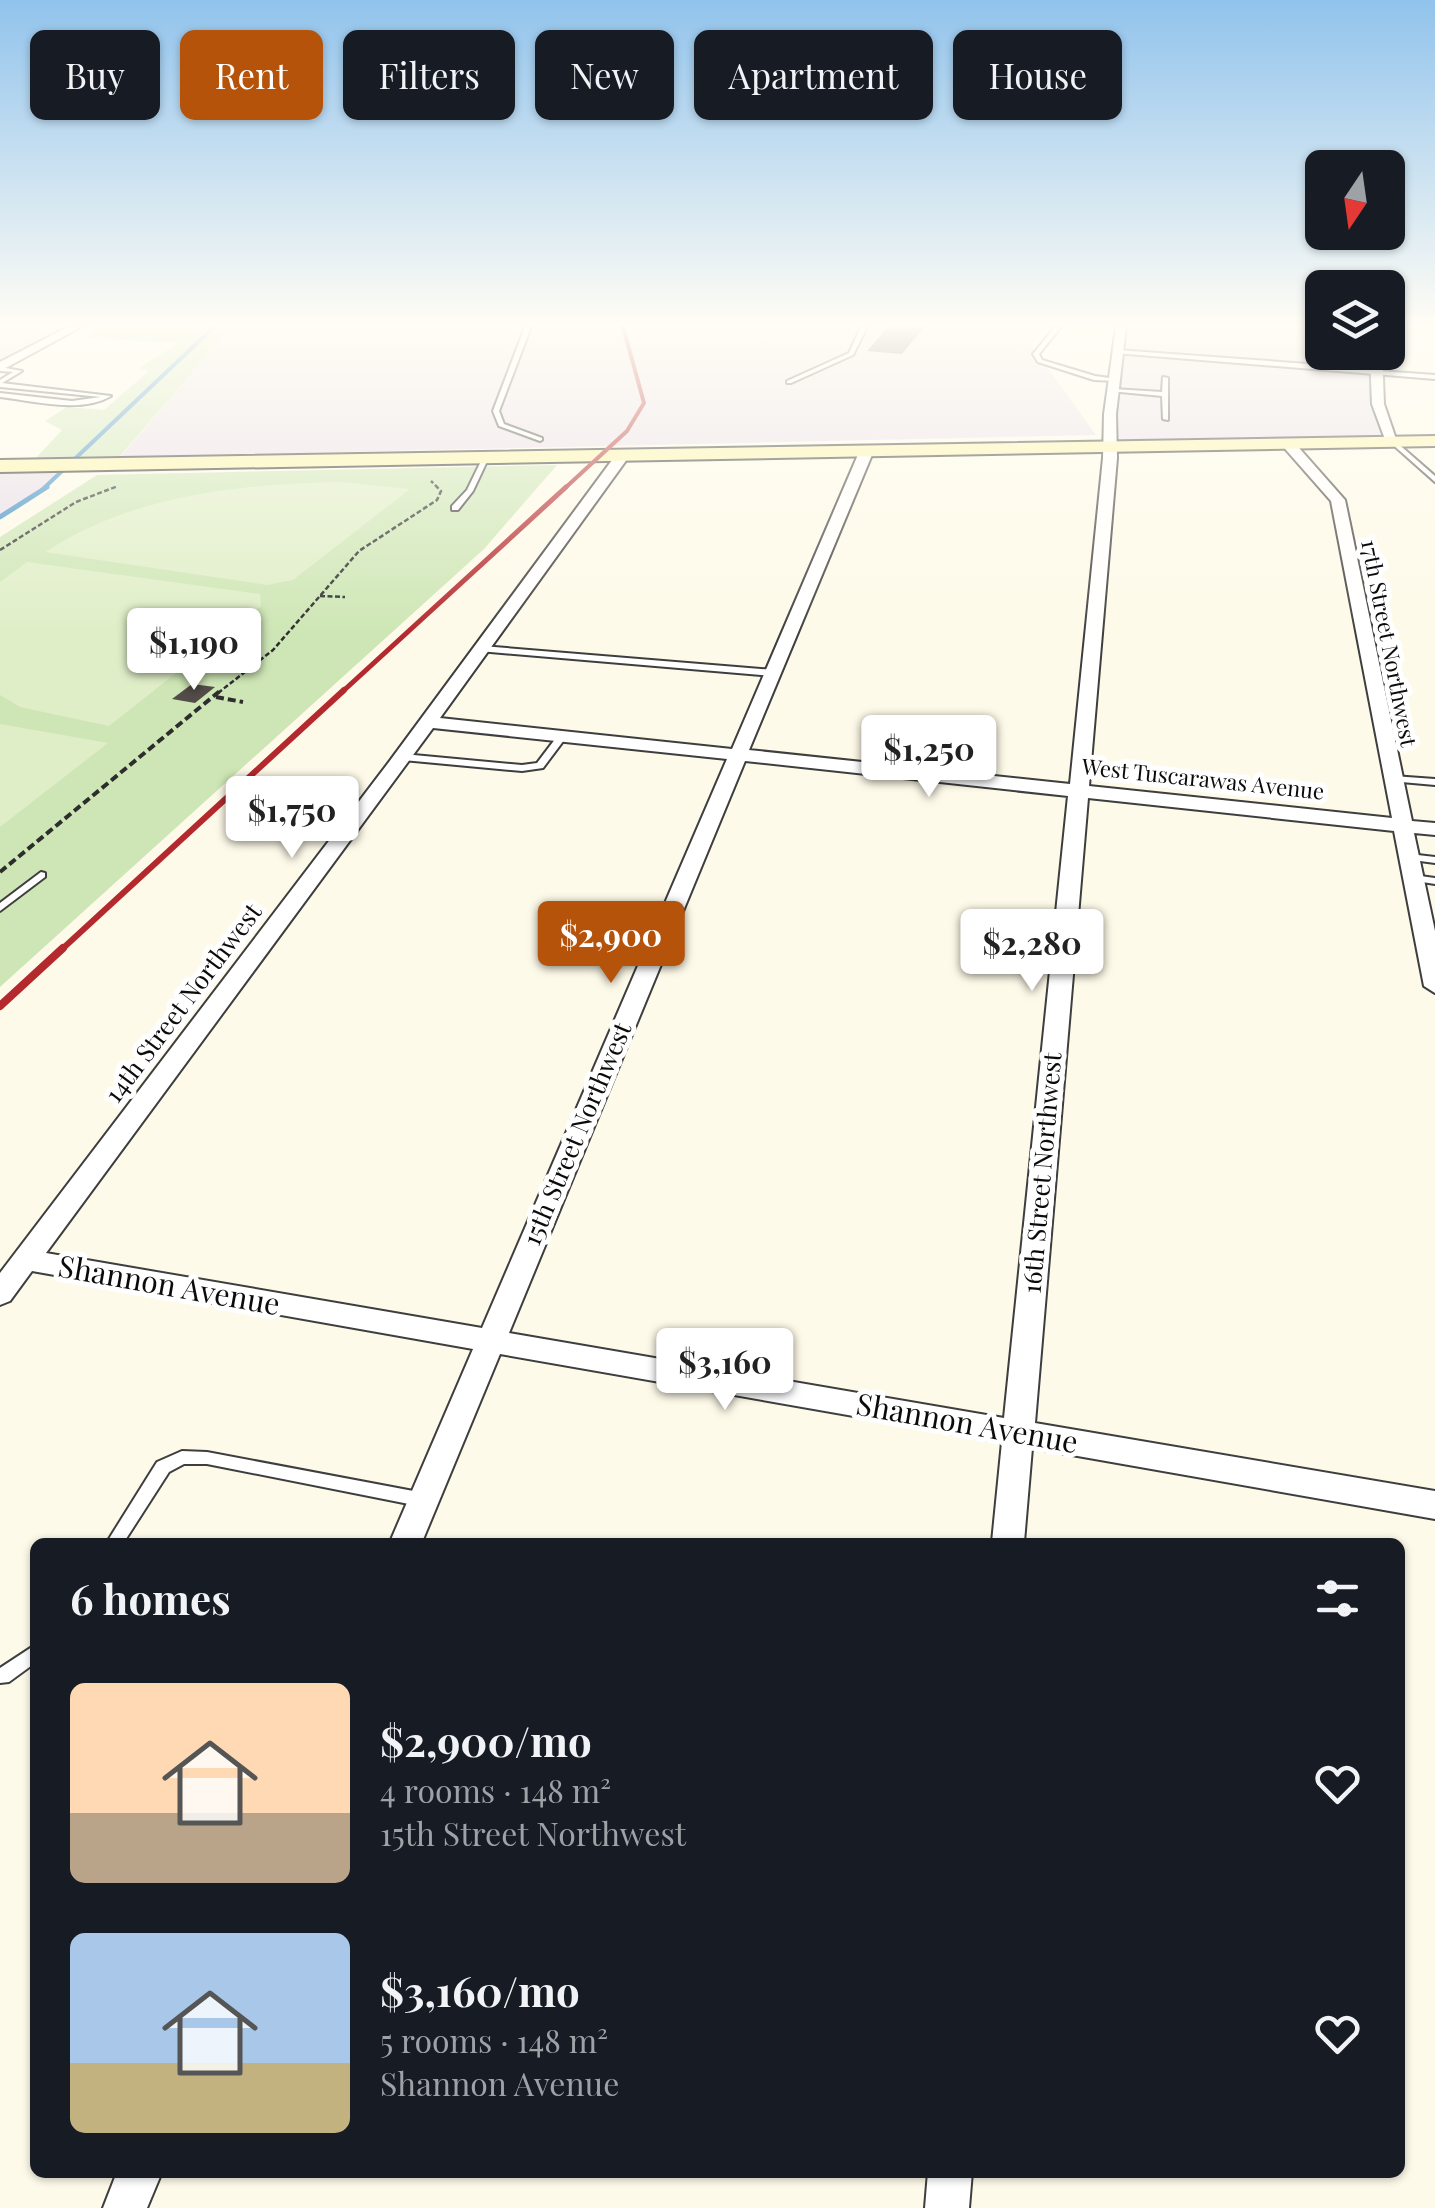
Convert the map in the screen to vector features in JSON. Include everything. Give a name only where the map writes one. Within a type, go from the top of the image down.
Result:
[{"type":"main road","points":[[0,466],[1435,441]]},
{"type":"street","name":"16th Street Northwest","points":[[1008,1538],[1110,430]]},
{"type":"street","points":[[1388,430],[1393,442]]},
{"type":"street","name":"17th Street Northwest","points":[[1287,443],[1338,500],[1435,986]]},
{"type":"street","name":"15th Street Northwest","points":[[408,1538],[867,450]]},
{"type":"street","name":"14th Street Northwest","points":[[0,1294],[403,757],[623,455]]},
{"type":"street","name":"West Tuscarawas Avenue","points":[[428,722],[1435,829]]},
{"type":"street","name":"Shannon Avenue","points":[[26,1260],[1435,1505]]},
{"type":"street","points":[[124,2208],[137,2178]]},
{"type":"street","points":[[947,2208],[950,2178]]},
{"type":"lane","points":[[515,430],[540,439]]},
{"type":"lane","points":[[1393,442],[1435,480]]},
{"type":"lane","points":[[456,508],[470,491],[486,457]]},
{"type":"lane","points":[[482,650],[774,673]]},
{"type":"lane","points":[[403,757],[540,766],[562,736]]},
{"type":"lane","points":[[1393,779],[1435,782]]},
{"type":"lane","points":[[1409,857],[1435,860]]},
{"type":"lane","points":[[0,908],[41,874]]},
{"type":"lane","points":[[1413,878],[1435,881]]},
{"type":"lane","points":[[118,1538],[163,1467],[182,1457],[207,1458],[424,1500]]},
{"type":"lane","points":[[1,1678],[30,1656]]},
{"type":"path","points":[[0,872],[126,764],[284,640],[360,551],[438,500],[441,491],[421,477]]},
{"type":"path","points":[[0,550],[76,502],[128,484]]},
{"type":"path","points":[[320,596],[345,597]]},
{"type":"path","points":[[214,697],[243,702]]},
{"type":"shaded area","points":[[143,430],[1092,430],[1096,435],[120,457]]},
{"type":"shaded area","points":[[1111,430],[1388,430],[1393,442],[1109,446]]},
{"type":"shaded area","points":[[70,465],[51,484],[0,516],[0,466]]},
{"type":"green space","points":[[62,430],[143,430],[120,456],[36,458]]},
{"type":"green space","points":[[557,465],[484,549],[0,987],[0,537],[97,475]]},
{"type":"green space","points":[[341,482],[410,489],[293,580],[267,585],[45,552],[114,517],[187,496]]},
{"type":"green space","points":[[27,562],[260,594],[261,606],[109,726],[20,707],[0,695],[0,582]]},
{"type":"green space","points":[[0,724],[108,743],[0,827]]},
{"type":"building","points":[[192,684],[215,687],[195,703],[172,699]]},
{"type":"waterway","points":[[43,489],[105,430]]},
{"type":"waterway","points":[[0,517],[47,487]]},
{"type":"railway","points":[[564,489],[628,430]]},
{"type":"railway","points":[[341,693],[566,487]]},
{"type":"railway","points":[[60,951],[344,690]]},
{"type":"railway","points":[[0,1006],[63,948]]}]
